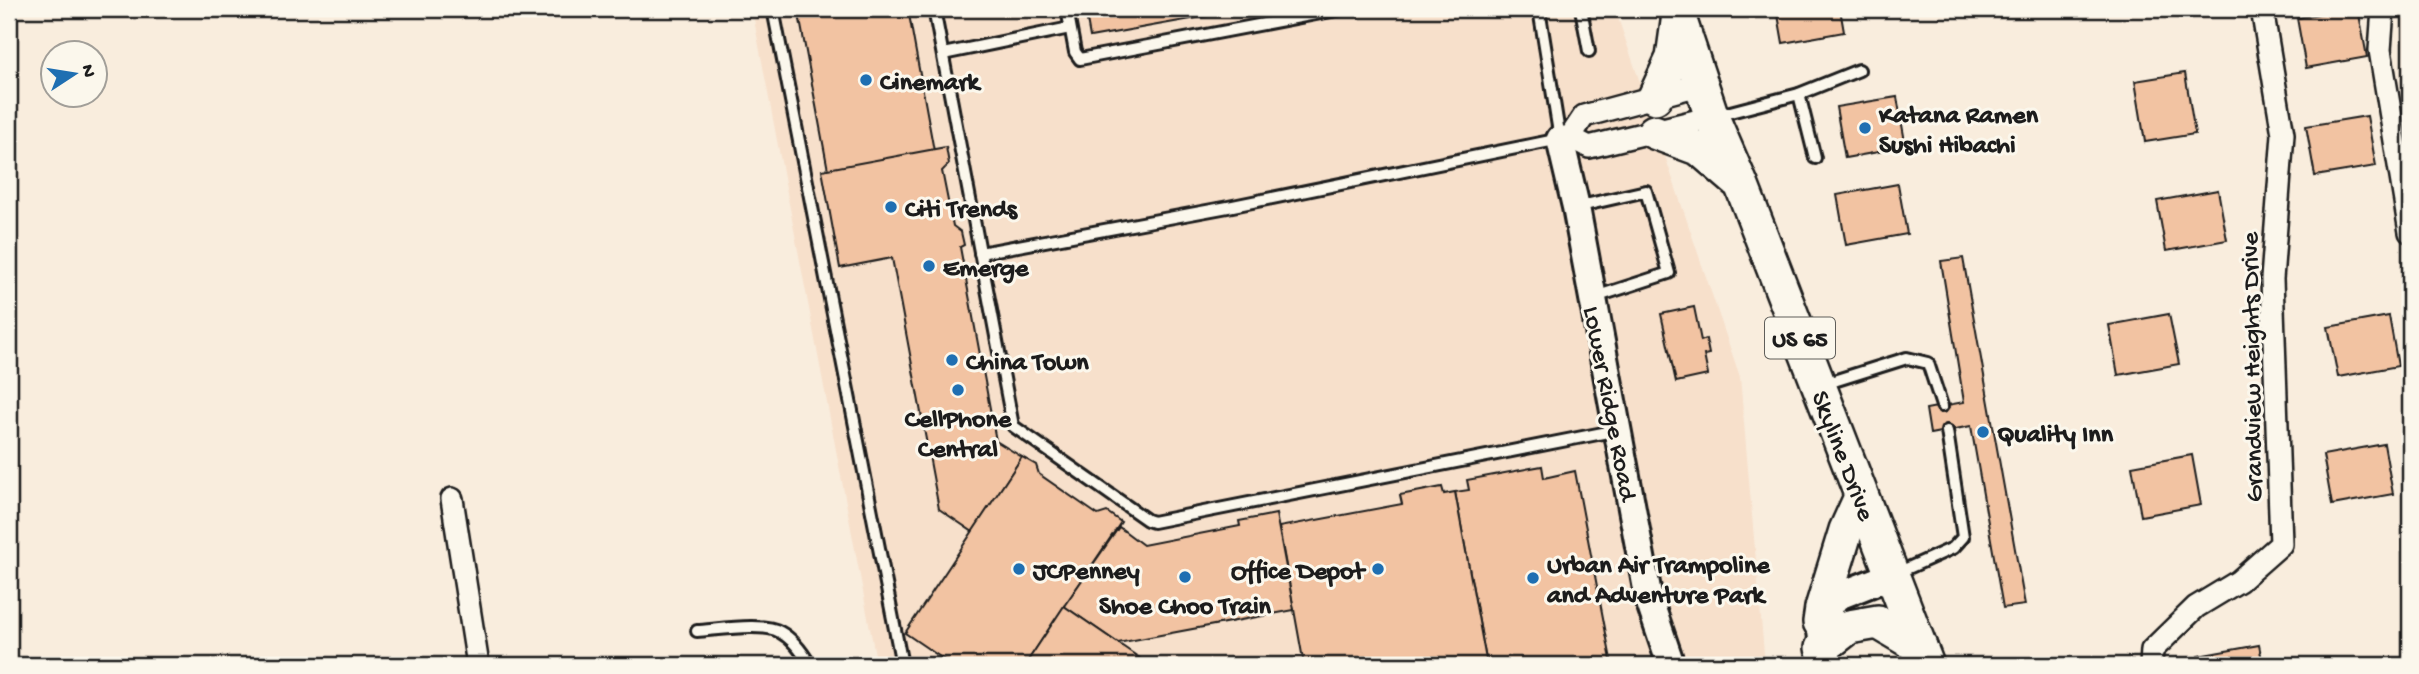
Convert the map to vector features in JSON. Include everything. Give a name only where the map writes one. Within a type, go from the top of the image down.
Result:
[{"type":"highway","name":"Skyline Drive","points":[[1677,13],[1712,117],[1741,184],[1924,656]]},
{"type":"highway","points":[[1655,97],[1673,58],[1677,13]]},
{"type":"highway","points":[[1654,132],[1700,149],[1741,184]]},
{"type":"highway","points":[[1822,645],[1822,608],[1846,530],[1861,497]]},
{"type":"highway","points":[[1822,645],[1849,627],[1878,622],[1924,656]]},
{"type":"street","name":"Grandview Heights Drive","points":[[2151,665],[2152,650],[2196,607],[2239,580],[2281,544],[2272,279],[2283,134],[2262,9]]},
{"type":"street","points":[[2383,9],[2380,50],[2410,232]]},
{"type":"street","points":[[1702,84],[1584,116],[1565,138],[1589,148],[1712,117]]},
{"type":"street","name":"Lower Ridge Road","points":[[1565,138],[1649,600],[1671,665]]},
{"type":"street","points":[[452,499],[478,665]]},
{"type":"street","points":[[1822,645],[1836,597],[1892,575]]},
{"type":"lane","points":[[774,9],[902,665]]},
{"type":"lane","points":[[934,9],[1013,426],[1147,520],[1153,522],[1618,430]]},
{"type":"lane","points":[[1067,9],[1076,55],[1080,59],[1342,9]]},
{"type":"lane","points":[[980,253],[1228,207],[1565,138],[1538,9]]},
{"type":"lane","points":[[1581,9],[1589,51]]},
{"type":"lane","points":[[943,54],[1070,28]]},
{"type":"lane","points":[[1712,117],[1799,94],[1859,70]]},
{"type":"lane","points":[[1799,94],[1815,158]]},
{"type":"lane","points":[[1576,207],[1646,191],[1670,273],[1593,298]]},
{"type":"lane","points":[[1818,386],[1906,358],[1928,363],[1942,406]]},
{"type":"lane","points":[[1892,575],[1953,548],[1963,537],[1947,430]]},
{"type":"lane","points":[[697,631],[752,627],[779,631],[801,651],[810,665]]},
{"type":"shaded area","points":[[752,9],[1615,9],[1740,377],[1765,665],[877,665]]},
{"type":"building","name":"Cinemark","points":[[798,9],[908,9],[934,151],[828,170]]},
{"type":"building","points":[[1085,9],[1247,9],[1090,37]]},
{"type":"building","points":[[1777,9],[1840,9],[1844,32],[1783,43]]},
{"type":"building","points":[[2358,9],[2367,57],[2306,68],[2297,18]]},
{"type":"building","points":[[2185,73],[2195,134],[2145,142],[2135,81]]},
{"type":"building","points":[[1897,97],[1906,147],[1845,158],[1836,107]]},
{"type":"building","points":[[2367,116],[2376,166],[2315,176],[2306,126]]},
{"type":"building","points":[[946,147],[949,164],[942,171],[953,226],[961,232],[964,245],[960,247],[996,441],[1022,457],[973,532],[939,509],[892,258],[840,268],[822,170]]},
{"type":"building","points":[[1898,184],[1907,234],[1846,245],[1837,195]]},
{"type":"building","points":[[2218,190],[2227,240],[2166,251],[2157,201]]},
{"type":"building","name":"Quality Inn","points":[[1963,258],[2025,605],[2003,608],[1971,426],[1930,434],[1926,409],[1964,402],[1941,261]]},
{"type":"building","points":[[1694,307],[1701,341],[1706,339],[1709,354],[1704,355],[1708,375],[1676,382],[1661,314]]},
{"type":"building","points":[[2169,314],[2179,364],[2118,375],[2109,325]]},
{"type":"building","points":[[2389,316],[2398,366],[2338,377],[2328,327]]},
{"type":"building","points":[[2384,444],[2393,494],[2332,505],[2323,455]]},
{"type":"building","points":[[2192,455],[2201,505],[2141,516],[2132,466]]},
{"type":"building","name":"JCPenney","points":[[1022,457],[1036,465],[1039,474],[1098,515],[1107,512],[1121,522],[1025,665],[952,665],[905,633]]},
{"type":"building","name":"Urban Air Trampoline and Adventure Park","points":[[1542,466],[1544,478],[1575,471],[1612,665],[1487,665],[1455,492],[1469,490],[1467,480]]},
{"type":"building","name":"Office Depot","points":[[1442,487],[1444,494],[1455,492],[1487,665],[1304,665],[1279,527],[1402,504],[1400,495]]},
{"type":"building","points":[[1276,514],[1294,610],[1118,643],[1064,606],[1119,527],[1143,545],[1240,526],[1239,521]]},
{"type":"building","points":[[1064,606],[1141,659],[1137,665],[1025,665]]},
{"type":"building","points":[[2259,645],[2263,665],[2200,665],[2198,656]]},
{"type":"place","name":"Cinemark","points":[[866,80]]},
{"type":"place","name":"Katana Ramen Sushi Hibachi","points":[[1865,128]]},
{"type":"place","name":"Citi Trends","points":[[891,207]]},
{"type":"place","name":"Emerge","points":[[929,266]]},
{"type":"place","name":"China Town","points":[[952,360]]},
{"type":"place","name":"CellPhone Central","points":[[958,390]]},
{"type":"place","name":"Quality Inn","points":[[1983,432]]},
{"type":"place","name":"JCPenney","points":[[1019,569]]},
{"type":"place","name":"Office Depot","points":[[1378,569]]},
{"type":"place","name":"Shoe Choo Train","points":[[1185,577]]},
{"type":"place","name":"Urban Air Trampoline and Adventure Park","points":[[1533,578]]}]
